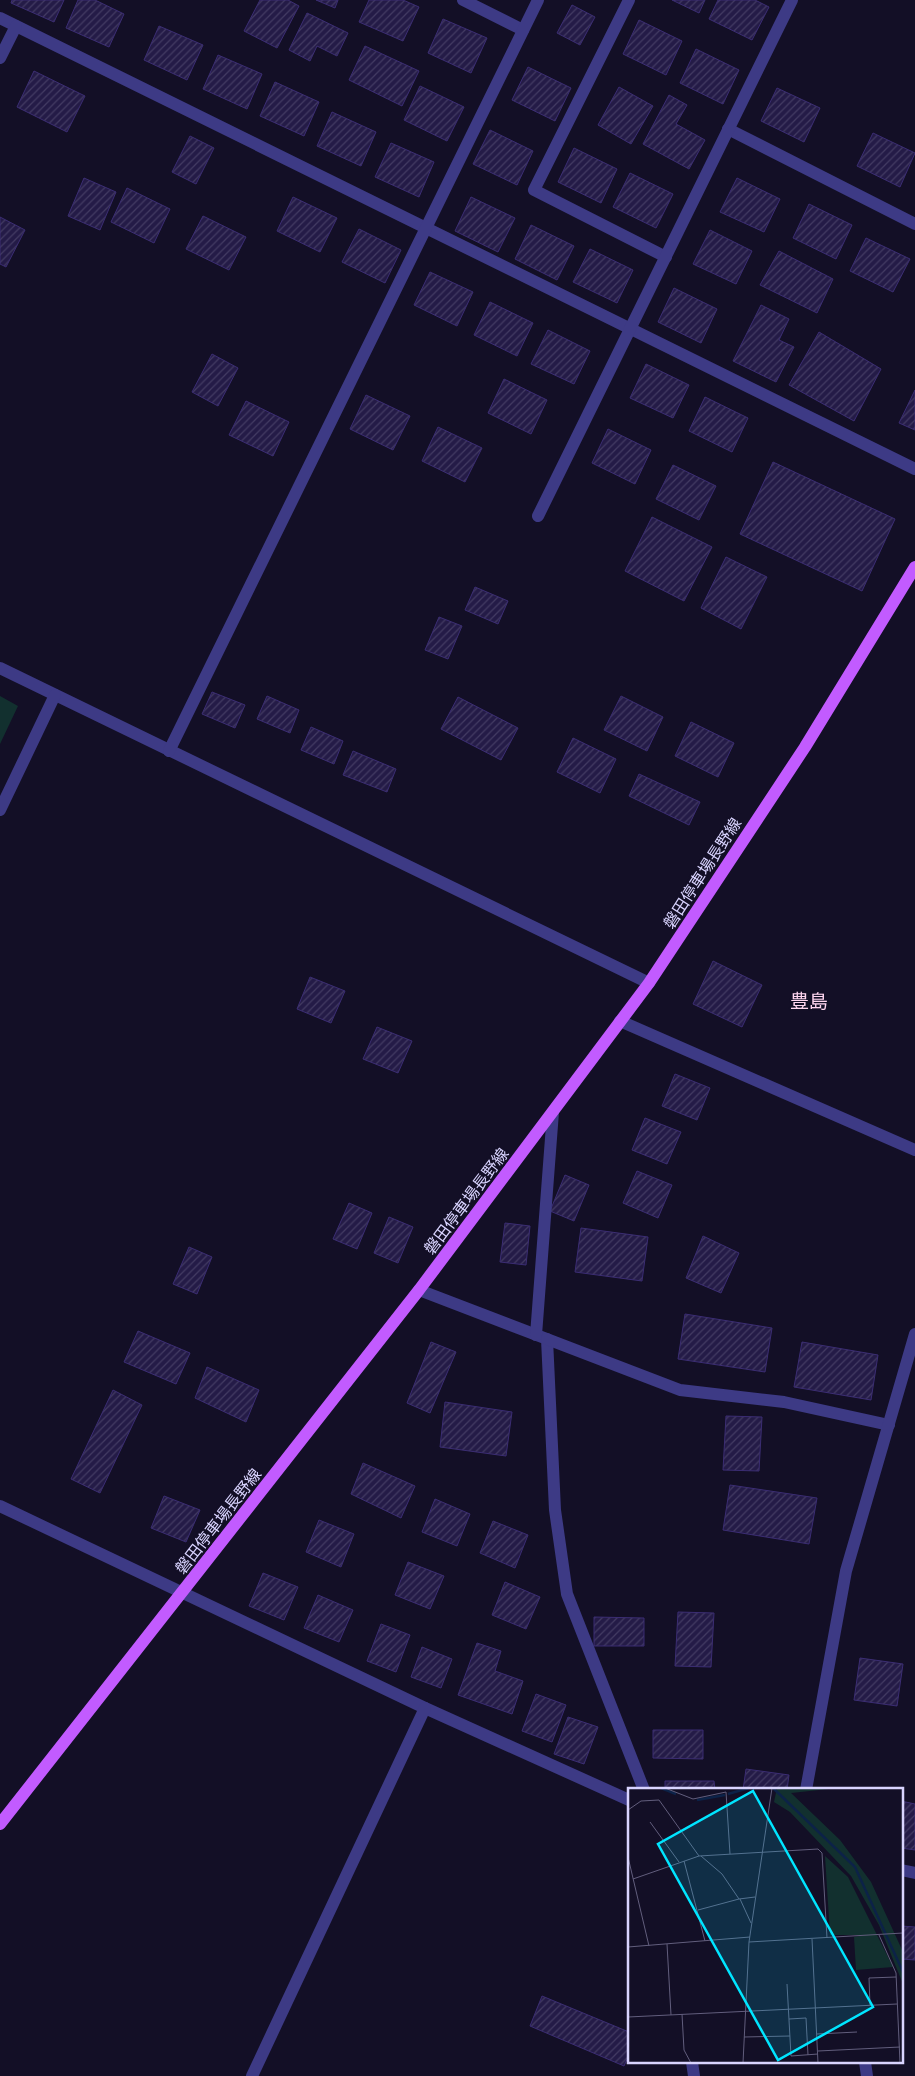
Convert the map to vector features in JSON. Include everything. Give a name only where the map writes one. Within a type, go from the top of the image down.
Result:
[{"type":"main road","name":"磐田停車場長野線","points":[[0,1824],[419,1290],[649,983],[805,747],[915,567]]},
{"type":"street","points":[[463,0],[523,30]]},
{"type":"street","points":[[169,751],[538,0]]},
{"type":"street","points":[[629,0],[534,190],[666,256]]},
{"type":"street","points":[[538,516],[792,0]]},
{"type":"street","points":[[0,18],[915,469]]},
{"type":"street","points":[[0,58],[16,26]]},
{"type":"street","points":[[728,129],[915,224]]},
{"type":"street","points":[[0,668],[649,983]]},
{"type":"street","points":[[0,810],[56,695]]},
{"type":"street","points":[[620,1021],[915,1150]]},
{"type":"street","points":[[553,1112],[541,1337],[554,1510],[567,1594],[643,1788]]},
{"type":"street","points":[[419,1290],[680,1390],[784,1402],[889,1425]]},
{"type":"street","points":[[806,1788],[846,1571],[915,1334]]},
{"type":"street","points":[[0,1506],[181,1594],[425,1708],[628,1800]]},
{"type":"street","points":[[252,2076],[425,1708]]},
{"type":"street","points":[[902,1870],[915,1873]]},
{"type":"green space","points":[[0,696],[18,706],[0,744]]},
{"type":"building","points":[[12,0],[64,0],[54,22],[11,3]]},
{"type":"building","points":[[78,0],[95,0],[124,14],[109,47],[66,28]]},
{"type":"building","points":[[260,0],[288,0],[299,6],[277,48],[244,31]]},
{"type":"building","points":[[316,0],[338,0],[335,8]]},
{"type":"building","points":[[369,0],[403,0],[419,7],[403,41],[359,22]]},
{"type":"building","points":[[672,0],[705,0],[699,13]]},
{"type":"building","points":[[718,0],[755,0],[769,7],[752,40],[709,19]]},
{"type":"building","points":[[572,5],[595,17],[580,45],[557,33]]},
{"type":"building","points":[[307,13],[348,33],[337,56],[317,46],[310,61],[289,50]]},
{"type":"building","points":[[443,19],[487,38],[471,73],[428,53]]},
{"type":"building","points":[[639,20],[682,41],[666,75],[623,54]]},
{"type":"building","points":[[159,26],[203,45],[187,80],[144,60]]},
{"type":"building","points":[[365,46],[419,71],[402,106],[349,80]]},
{"type":"building","points":[[696,49],[739,70],[723,104],[680,83]]},
{"type":"building","points":[[218,55],[262,74],[247,109],[203,89]]},
{"type":"building","points":[[528,67],[571,88],[555,121],[512,100]]},
{"type":"building","points":[[34,71],[85,96],[67,132],[17,107]]},
{"type":"building","points":[[275,82],[319,102],[304,136],[260,116]]},
{"type":"building","points":[[420,86],[464,107],[447,141],[404,120]]},
{"type":"building","points":[[619,87],[653,106],[631,144],[598,125]]},
{"type":"building","points":[[777,88],[820,108],[804,142],[761,121]]},
{"type":"building","points":[[669,95],[687,105],[676,124],[705,140],[689,169],[643,144]]},
{"type":"building","points":[[332,112],[376,132],[361,166],[317,146]]},
{"type":"building","points":[[490,130],[533,151],[517,185],[473,164]]},
{"type":"building","points":[[873,133],[915,153],[900,187],[857,166]]},
{"type":"building","points":[[190,136],[214,148],[196,184],[172,172]]},
{"type":"building","points":[[391,143],[434,162],[419,197],[375,177]]},
{"type":"building","points":[[574,148],[617,169],[601,203],[558,182]]},
{"type":"building","points":[[630,173],[673,194],[656,228],[613,207]]},
{"type":"building","points":[[84,178],[116,192],[100,230],[68,216]]},
{"type":"building","points":[[737,178],[780,199],[764,232],[720,212]]},
{"type":"building","points":[[127,188],[170,209],[154,243],[111,222]]},
{"type":"building","points":[[293,197],[337,218],[320,252],[277,231]]},
{"type":"building","points":[[471,197],[515,218],[498,252],[455,231]]},
{"type":"building","points":[[809,204],[852,225],[836,259],[793,238]]},
{"type":"building","points":[[203,216],[246,237],[229,270],[186,249]]},
{"type":"building","points":[[0,217],[25,230],[6,267],[0,264]]},
{"type":"building","points":[[531,225],[574,246],[557,280],[515,259]]},
{"type":"building","points":[[359,229],[401,250],[385,283],[342,262]]},
{"type":"building","points":[[710,230],[752,251],[736,284],[693,264]]},
{"type":"building","points":[[866,238],[910,259],[893,292],[850,271]]},
{"type":"building","points":[[590,249],[633,270],[617,303],[573,282]]},
{"type":"building","points":[[779,251],[833,279],[817,313],[760,285]]},
{"type":"building","points":[[430,272],[473,292],[457,326],[414,305]]},
{"type":"building","points":[[674,288],[717,309],[701,343],[658,322]]},
{"type":"building","points":[[490,302],[533,323],[517,356],[474,335]]},
{"type":"building","points":[[761,305],[789,319],[779,340],[794,347],[776,382],[733,361]]},
{"type":"building","points":[[548,330],[590,351],[574,384],[531,364]]},
{"type":"building","points":[[819,332],[881,369],[854,421],[789,385]]},
{"type":"building","points":[[212,354],[238,368],[218,406],[192,392]]},
{"type":"building","points":[[646,364],[689,385],[673,418],[630,398]]},
{"type":"building","points":[[504,379],[547,400],[531,434],[488,413]]},
{"type":"building","points":[[915,390],[915,430],[899,423]]},
{"type":"building","points":[[366,395],[410,416],[393,450],[350,429]]},
{"type":"building","points":[[705,397],[748,418],[732,452],[689,431]]},
{"type":"building","points":[[246,401],[289,422],[273,456],[229,435]]},
{"type":"building","points":[[438,427],[482,448],[465,482],[422,461]]},
{"type":"building","points":[[608,429],[651,450],[635,484],[592,463]]},
{"type":"building","points":[[773,462],[895,519],[862,591],[740,534]]},
{"type":"building","points":[[673,465],[716,486],[699,520],[656,499]]},
{"type":"building","points":[[652,517],[712,547],[684,601],[625,571]]},
{"type":"building","points":[[726,557],[767,577],[741,629],[701,608]]},
{"type":"building","points":[[475,587],[508,601],[498,624],[465,610]]},
{"type":"building","points":[[439,617],[462,626],[448,659],[425,650]]},
{"type":"building","points":[[212,692],[245,705],[235,728],[202,714]]},
{"type":"building","points":[[267,696],[299,710],[290,733],[257,719]]},
{"type":"building","points":[[621,696],[663,717],[647,751],[604,730]]},
{"type":"building","points":[[458,697],[518,728],[501,760],[441,729]]},
{"type":"building","points":[[691,722],[734,743],[718,777],[675,756]]},
{"type":"building","points":[[311,727],[343,741],[334,764],[301,750]]},
{"type":"building","points":[[573,738],[616,759],[600,793],[557,772]]},
{"type":"building","points":[[353,751],[396,769],[387,792],[343,775]]},
{"type":"building","points":[[639,774],[700,802],[689,825],[629,796]]},
{"type":"building","points":[[713,961],[762,985],[742,1027],[693,1004]]},
{"type":"building","points":[[310,977],[345,991],[331,1023],[297,1009]]},
{"type":"building","points":[[377,1027],[412,1041],[398,1073],[363,1059]]},
{"type":"building","points":[[675,1074],[710,1088],[697,1120],[662,1106]]},
{"type":"building","points":[[645,1118],[681,1132],[667,1164],[632,1150]]},
{"type":"building","points":[[637,1171],[672,1185],[658,1218],[623,1203]]},
{"type":"building","points":[[565,1175],[589,1185],[574,1221],[550,1211]]},
{"type":"building","points":[[349,1203],[372,1213],[357,1249],[333,1239]]},
{"type":"building","points":[[389,1217],[413,1227],[398,1263],[374,1253]]},
{"type":"building","points":[[505,1223],[530,1226],[526,1265],[500,1262]]},
{"type":"building","points":[[581,1228],[648,1237],[642,1281],[575,1272]]},
{"type":"building","points":[[703,1236],[739,1253],[721,1293],[686,1278]]},
{"type":"building","points":[[189,1247],[212,1257],[197,1294],[173,1284]]},
{"type":"building","points":[[685,1314],[772,1328],[765,1372],[678,1359]]},
{"type":"building","points":[[138,1331],[190,1353],[176,1384],[124,1362]]},
{"type":"building","points":[[431,1342],[456,1352],[430,1413],[407,1403]]},
{"type":"building","points":[[802,1342],[878,1355],[871,1400],[794,1387]]},
{"type":"building","points":[[207,1367],[259,1390],[246,1422],[195,1398]]},
{"type":"building","points":[[113,1390],[142,1405],[100,1493],[71,1479]]},
{"type":"building","points":[[445,1402],[512,1412],[506,1456],[440,1447]]},
{"type":"building","points":[[726,1416],[762,1417],[759,1471],[723,1470]]},
{"type":"building","points":[[363,1463],[415,1486],[401,1518],[351,1494]]},
{"type":"building","points":[[730,1485],[817,1498],[809,1544],[723,1530]]},
{"type":"building","points":[[164,1496],[200,1510],[186,1542],[151,1528]]},
{"type":"building","points":[[435,1499],[470,1514],[457,1546],[422,1532]]},
{"type":"building","points":[[319,1520],[354,1534],[341,1567],[306,1552]]},
{"type":"building","points":[[493,1521],[528,1535],[515,1568],[480,1553]]},
{"type":"building","points":[[408,1562],[444,1576],[430,1609],[395,1595]]},
{"type":"building","points":[[263,1573],[298,1587],[284,1620],[249,1606]]},
{"type":"building","points":[[505,1582],[540,1597],[526,1629],[492,1615]]},
{"type":"building","points":[[318,1595],[353,1610],[339,1642],[304,1628]]},
{"type":"building","points":[[678,1612],[714,1613],[711,1667],[675,1666]]},
{"type":"building","points":[[594,1617],[644,1618],[644,1646],[594,1646]]},
{"type":"building","points":[[381,1624],[410,1635],[396,1672],[367,1661]]},
{"type":"building","points":[[477,1643],[501,1651],[495,1671],[523,1681],[512,1714],[458,1695]]},
{"type":"building","points":[[422,1647],[452,1659],[441,1688],[411,1677]]},
{"type":"building","points":[[860,1658],[903,1664],[897,1706],[854,1700]]},
{"type":"building","points":[[536,1694],[566,1705],[552,1742],[522,1731]]},
{"type":"building","points":[[568,1717],[598,1727],[584,1764],[554,1754]]},
{"type":"building","points":[[653,1730],[703,1730],[703,1759],[653,1758]]},
{"type":"building","points":[[746,1769],[789,1775],[787,1788],[743,1788]]},
{"type":"building","points":[[665,1781],[714,1781],[715,1788],[665,1788]]},
{"type":"building","points":[[902,1801],[915,1804],[915,1850],[902,1848]]},
{"type":"building","points":[[902,1926],[915,1927],[915,1960],[902,1959]]},
{"type":"building","points":[[542,1996],[628,2032],[628,2057],[624,2066],[530,2026]]},
{"type":"district","name":"豊島","points":[[809,1001]]}]
